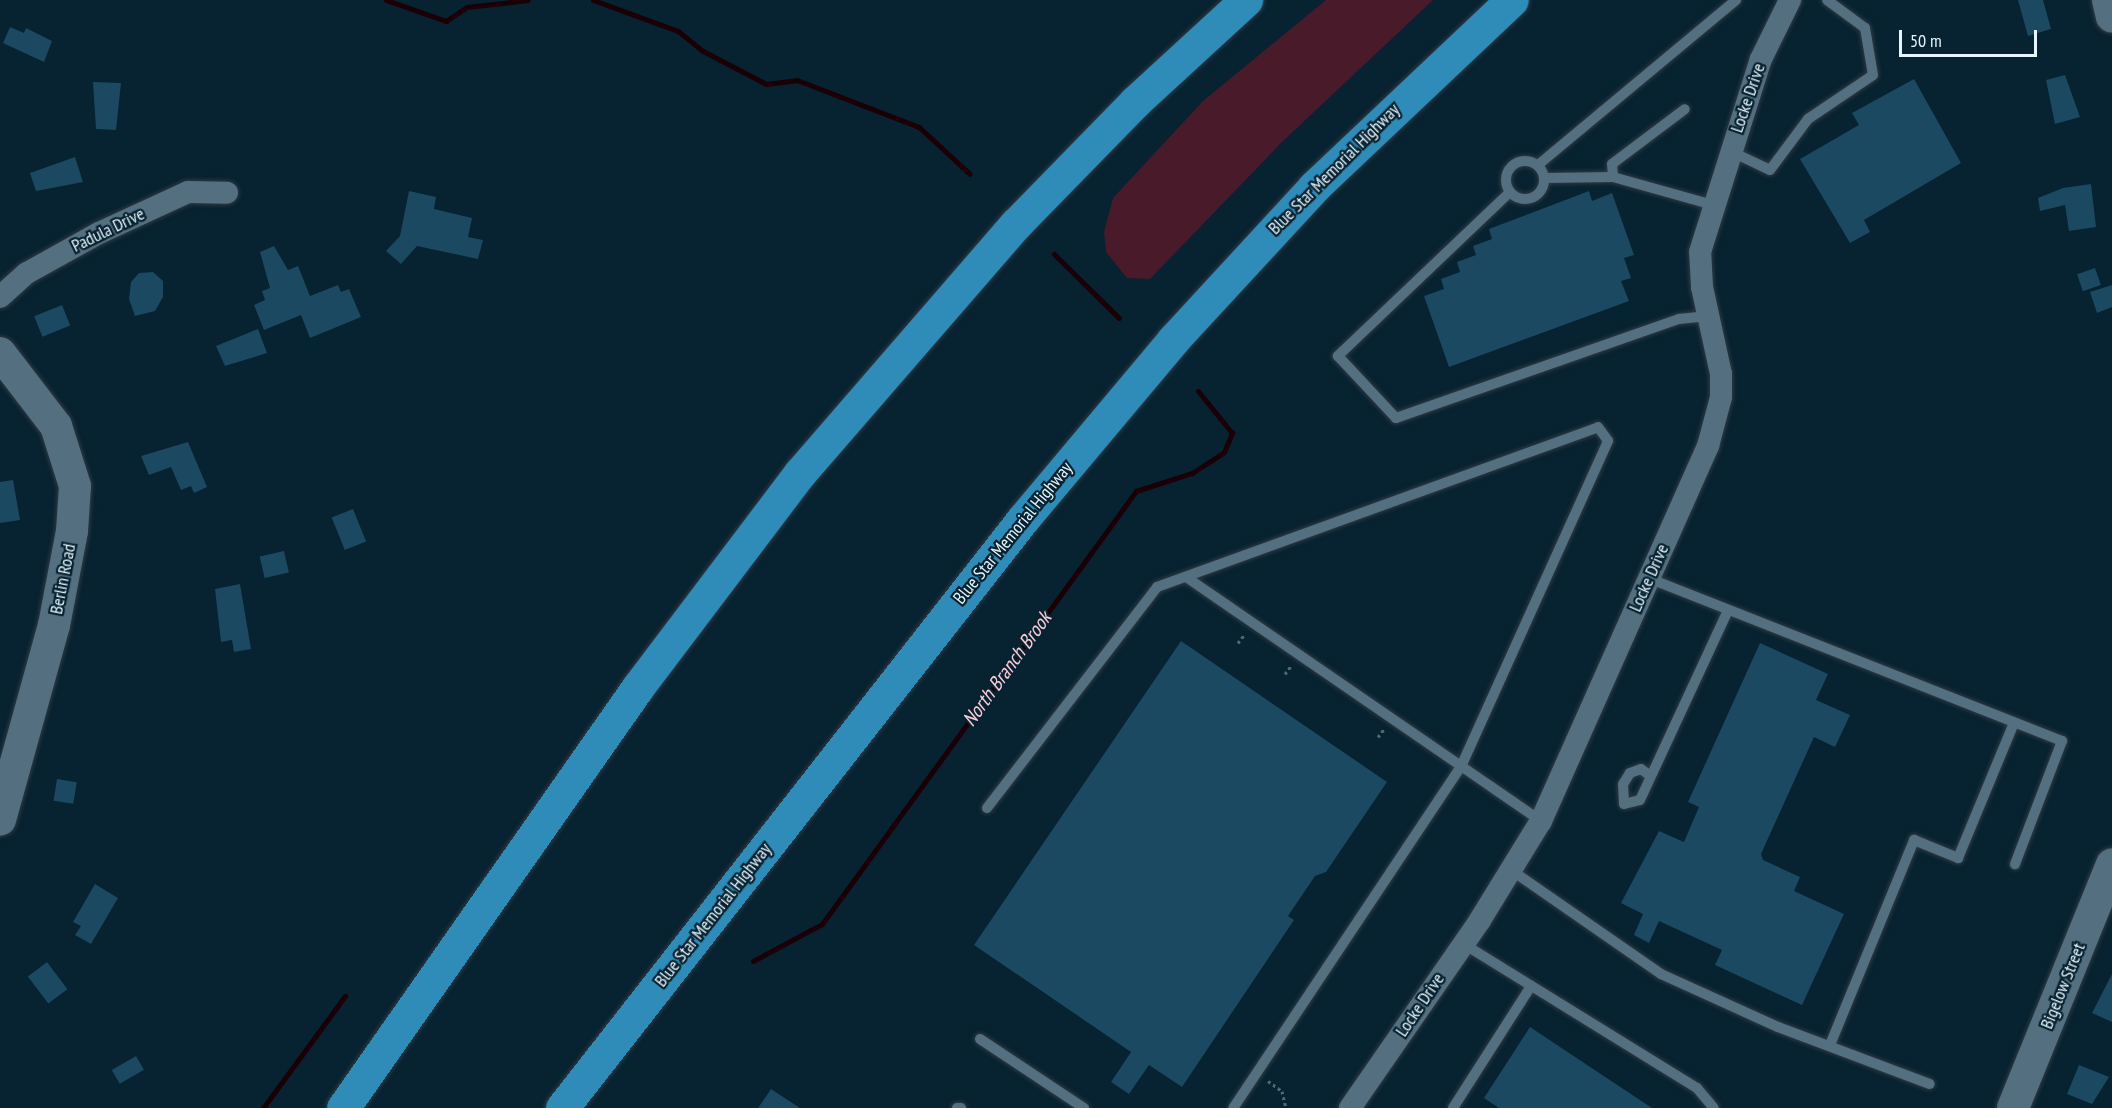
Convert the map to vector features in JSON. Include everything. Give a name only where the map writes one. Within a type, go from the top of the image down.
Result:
[{"type":"highway","points":[[343,1108],[652,669],[800,474],[1016,224],[1135,102],[1246,0]]},
{"type":"highway","name":"Blue Star Memorial Highway","points":[[562,1108],[1023,519],[1173,340],[1314,187],[1512,0]]},
{"type":"street","name":"Locke Drive","points":[[1350,1108],[1511,870],[1541,821],[1708,446],[1721,397],[1700,252],[1730,151],[1761,59],[1790,0]]},
{"type":"street","points":[[2108,0],[2112,17]]},
{"type":"street","name":"Padula Drive","points":[[0,297],[27,273],[63,252],[188,192],[227,193]]},
{"type":"street","name":"Berlin Road","points":[[0,353],[56,426],[75,486],[57,609],[0,820]]},
{"type":"street","name":"Bigelow Street","points":[[2013,1108],[2112,864]]},
{"type":"lane","points":[[1538,165],[1736,0]]},
{"type":"lane","points":[[1730,151],[1770,170],[1808,119],[1873,75],[1865,28],[1827,0]]},
{"type":"lane","points":[[1613,177],[1612,164],[1685,109]]},
{"type":"lane","points":[[1522,160],[1538,165],[1545,178],[1535,197],[1522,199],[1510,192],[1506,180],[1510,167],[1522,160]]},
{"type":"lane","points":[[1545,178],[1613,177],[1713,205]]},
{"type":"lane","points":[[1510,192],[1338,356],[1396,418],[1679,319],[1708,316]]},
{"type":"lane","points":[[987,808],[1157,587],[1598,427],[1608,441],[1462,765],[1233,1108]]},
{"type":"lane","points":[[1186,577],[1541,821]]},
{"type":"lane","points":[[1648,578],[2062,741],[2015,864]]},
{"type":"lane","points":[[1649,775],[1728,610]]},
{"type":"lane","points":[[1830,1045],[1914,840],[1958,858],[2014,723]]},
{"type":"lane","points":[[1511,870],[1660,974],[1930,1084]]},
{"type":"lane","points":[[1462,943],[1697,1088],[1714,1108]]},
{"type":"lane","points":[[1453,1108],[1531,986]]},
{"type":"lane","points":[[980,1039],[1084,1108]]},
{"type":"path","points":[[1268,1081],[1282,1091],[1286,1108]]},
{"type":"shaded area","points":[[1326,0],[1433,0],[1282,142],[1150,279],[1127,278],[1106,252],[1104,232],[1113,198],[1203,101]]},
{"type":"building","points":[[2018,0],[2043,0],[2051,29],[2028,36]]},
{"type":"building","points":[[10,27],[24,33],[26,28],[52,41],[44,62],[3,43]]},
{"type":"building","points":[[2065,75],[2080,117],[2055,124],[2046,80]]},
{"type":"building","points":[[1914,79],[1961,163],[1864,220],[1870,232],[1850,243],[1800,159],[1859,125],[1852,113]]},
{"type":"building","points":[[93,82],[121,83],[116,130],[96,129]]},
{"type":"building","points":[[75,157],[83,182],[36,191],[30,173]]},
{"type":"building","points":[[2091,184],[2096,227],[2069,231],[2065,205],[2040,211],[2038,198],[2063,188]]},
{"type":"building","points":[[409,191],[436,197],[434,209],[472,218],[468,237],[483,240],[478,259],[417,246],[401,264],[386,251],[400,236]]},
{"type":"building","points":[[1589,191],[1592,201],[1612,193],[1634,255],[1624,258],[1631,278],[1621,281],[1629,301],[1449,367],[1424,296],[1444,289],[1441,279],[1460,272],[1457,262],[1476,255],[1473,246],[1492,239],[1489,229]]},
{"type":"building","points":[[274,246],[288,270],[298,266],[310,296],[338,285],[341,292],[349,289],[361,317],[310,338],[301,315],[264,330],[254,305],[265,300],[262,291],[270,288],[260,252]]},
{"type":"building","points":[[2095,268],[2101,285],[2083,291],[2077,274]]},
{"type":"building","points":[[153,272],[163,281],[163,297],[155,311],[135,316],[129,299],[131,282],[139,273]]},
{"type":"building","points":[[2112,285],[2112,307],[2097,313],[2090,292]]},
{"type":"building","points":[[62,305],[70,325],[42,337],[34,316]]},
{"type":"building","points":[[258,329],[267,353],[225,366],[216,346]]},
{"type":"building","points":[[188,442],[207,487],[194,493],[191,486],[181,490],[171,467],[149,475],[141,456]]},
{"type":"building","points":[[13,480],[20,520],[0,523],[0,482]]},
{"type":"building","points":[[353,509],[366,541],[345,550],[332,518]]},
{"type":"building","points":[[284,551],[289,572],[265,578],[260,557]]},
{"type":"building","points":[[240,584],[251,649],[234,652],[232,640],[221,642],[215,589]]},
{"type":"building","points":[[1181,641],[1387,782],[1326,872],[1315,876],[1288,916],[1294,920],[1182,1087],[1149,1065],[1129,1094],[1111,1082],[1131,1052],[974,945]]},
{"type":"building","points":[[1760,643],[1828,674],[1816,700],[1850,715],[1835,747],[1814,737],[1761,854],[1763,860],[1800,877],[1794,891],[1844,914],[1802,1005],[1715,965],[1722,950],[1659,921],[1649,943],[1634,935],[1643,914],[1621,903],[1659,831],[1684,842],[1699,807],[1688,802]]},
{"type":"building","points":[[57,779],[77,782],[73,804],[54,801]]},
{"type":"building","points":[[95,884],[118,898],[91,944],[75,935],[81,926],[73,922]]},
{"type":"building","points":[[47,962],[67,989],[48,1004],[28,976]]},
{"type":"building","points":[[2112,974],[2112,1022],[2092,1013]]},
{"type":"building","points":[[1530,1027],[1652,1108],[1499,1108],[1484,1098]]},
{"type":"building","points":[[136,1056],[144,1070],[120,1084],[112,1070]]},
{"type":"building","points":[[2079,1065],[2109,1077],[2092,1104],[2067,1094]]},
{"type":"building","points":[[771,1089],[800,1108],[758,1108]]},
{"type":"waterway","name":"North Branch Brook","points":[[386,0],[446,21],[467,7],[528,0]]},
{"type":"waterway","name":"North Branch Brook","points":[[593,0],[678,31],[703,51],[766,84],[797,80],[919,127],[970,174]]},
{"type":"waterway","name":"North Branch Brook","points":[[1054,254],[1119,318]]},
{"type":"waterway","name":"North Branch Brook","points":[[753,961],[822,924],[1136,491],[1192,473],[1224,452],[1232,433],[1198,391]]},
{"type":"waterway","name":"North Branch Brook","points":[[263,1108],[345,996]]}]
